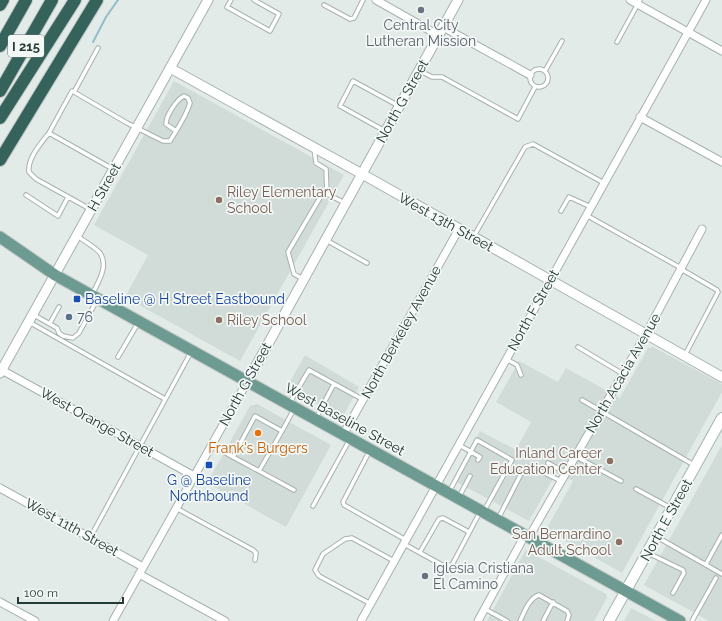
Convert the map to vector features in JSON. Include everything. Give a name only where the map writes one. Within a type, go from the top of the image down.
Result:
[{"type":"highway","points":[[0,5],[3,0]]},
{"type":"highway","name":"I 215","points":[[0,46],[26,0]]},
{"type":"highway","name":"I 215","points":[[0,91],[52,0]]},
{"type":"highway","points":[[0,118],[75,0]]},
{"type":"highway","points":[[0,160],[97,0]]},
{"type":"main road","name":"West Baseline Street","points":[[0,237],[55,275],[680,621]]},
{"type":"main road","name":"North E Street","points":[[609,621],[722,418]]},
{"type":"street","name":"H Street","points":[[1,370],[208,0]]},
{"type":"street","points":[[376,0],[530,74]]},
{"type":"street","name":"North G Street","points":[[113,621],[458,0]]},
{"type":"street","points":[[630,0],[638,2],[722,51]]},
{"type":"street","name":"North F Street","points":[[361,621],[706,0]]},
{"type":"street","name":"West 13th Street","points":[[170,68],[722,377]]},
{"type":"street","points":[[640,117],[722,162]]},
{"type":"street","name":"North Berkeley Avenue","points":[[347,437],[363,400],[459,229]]},
{"type":"street","name":"North Acacia Avenue","points":[[478,621],[527,536],[576,456],[646,334],[702,229]]},
{"type":"street","name":"West Orange Street","points":[[1,370],[194,476]]},
{"type":"street","name":"West 11th Street","points":[[0,488],[143,567]]},
{"type":"street","points":[[139,574],[224,621]]},
{"type":"street","points":[[0,602],[35,621]]},
{"type":"lane","points":[[231,0],[227,8],[270,31],[279,14],[254,0]]},
{"type":"lane","points":[[324,5],[350,19],[354,18],[363,0]]},
{"type":"lane","points":[[617,42],[638,2]]},
{"type":"lane","points":[[545,71],[562,41]]},
{"type":"lane","points":[[91,210],[36,179],[29,172],[29,164],[40,144],[49,133],[72,91],[74,92],[98,48]]},
{"type":"lane","points":[[536,69],[541,69],[545,71],[548,79],[547,83],[544,86],[535,87],[530,82],[530,74],[536,69]]},
{"type":"lane","points":[[419,70],[432,77],[442,77],[518,119],[535,87]]},
{"type":"lane","points":[[385,131],[340,106],[353,81],[399,106]]},
{"type":"lane","points":[[74,92],[163,141],[170,141],[176,131],[190,104],[188,98],[184,96],[180,98],[166,119],[166,124],[176,131]]},
{"type":"lane","points":[[49,133],[114,170]]},
{"type":"lane","points":[[474,237],[525,146],[532,144],[604,183]]},
{"type":"lane","points":[[313,147],[316,163],[326,169],[327,194]]},
{"type":"lane","points":[[303,279],[294,274],[288,252],[321,196],[327,194],[345,204]]},
{"type":"lane","points":[[26,195],[58,216],[68,197]]},
{"type":"lane","points":[[561,212],[569,197],[591,207]]},
{"type":"lane","points":[[586,215],[717,290],[718,292],[685,356]]},
{"type":"lane","points":[[31,318],[50,323],[57,328],[59,333],[63,336],[73,338],[79,333],[95,297],[104,268],[100,253],[77,236]]},
{"type":"lane","points":[[325,239],[367,263]]},
{"type":"lane","points":[[50,323],[59,307]]},
{"type":"lane","points":[[31,318],[92,359],[165,400]]},
{"type":"lane","points":[[118,357],[139,322]]},
{"type":"lane","points":[[578,347],[623,374]]},
{"type":"lane","points":[[90,538],[192,351]]},
{"type":"lane","points":[[506,359],[517,365],[521,375]]},
{"type":"lane","points":[[259,471],[282,431],[308,371],[310,370],[363,400]]},
{"type":"lane","points":[[316,419],[334,384]]},
{"type":"lane","points":[[582,400],[602,410],[696,466]]},
{"type":"lane","points":[[233,456],[255,416],[282,431]]},
{"type":"lane","points":[[313,506],[347,437]]},
{"type":"lane","points":[[371,450],[344,502],[344,505],[444,566],[452,565],[469,532],[512,460],[477,440],[453,496]]},
{"type":"lane","points":[[212,445],[294,490]]},
{"type":"lane","points":[[459,445],[480,457],[478,460]]},
{"type":"lane","points":[[576,456],[621,481]]},
{"type":"lane","points":[[548,463],[566,473]]},
{"type":"lane","points":[[497,520],[524,468],[532,467],[561,481]]},
{"type":"lane","points":[[453,496],[470,476]]},
{"type":"lane","points":[[636,489],[672,508]]},
{"type":"lane","points":[[176,508],[253,550],[256,554],[255,560]]},
{"type":"lane","points":[[420,552],[439,519],[443,518],[469,532]]},
{"type":"lane","points":[[706,564],[722,535]]},
{"type":"lane","points":[[656,537],[722,574]]},
{"type":"lane","points":[[370,604],[319,576],[315,570],[323,554],[345,539],[352,538],[394,562]]},
{"type":"lane","points":[[648,552],[683,570],[684,573],[673,593]]},
{"type":"lane","points":[[692,621],[716,578]]},
{"type":"lane","points":[[520,621],[534,597],[539,595],[567,611],[569,615],[567,621]]},
{"type":"lane","points":[[543,621],[553,602]]},
{"type":"lane","points":[[484,609],[507,621]]},
{"type":"shaded area","name":"Riley Elementary School","points":[[174,81],[344,175],[240,361],[125,297],[148,255],[94,225]]},
{"type":"shaded area","name":"Inland Career Education Center","points":[[653,347],[722,384],[722,392],[622,573],[546,530],[573,481],[556,473],[529,521],[453,480],[480,431],[516,450],[531,422],[496,402],[519,361],[558,382],[566,368],[620,398],[648,348]]},
{"type":"shaded area","points":[[305,355],[359,387],[342,418],[287,387]]},
{"type":"shaded area","points":[[257,404],[331,445],[286,527],[207,483],[250,406]]},
{"type":"shaded area","points":[[722,445],[722,621],[709,621],[644,585]]},
{"type":"shaded area","points":[[526,550],[606,594],[607,598],[594,621],[487,621]]},
{"type":"shaded area","points":[[631,608],[656,621],[624,621]]},
{"type":"waterway","points":[[93,42],[106,17],[118,0]]},
{"type":"place","name":"Central City Lutheran Mission","points":[[421,10]]},
{"type":"place","name":"Riley Elementary School","points":[[219,200]]},
{"type":"place","name":"Baseline @ H Street Eastbound","points":[[77,299]]},
{"type":"place","name":"76","points":[[69,317]]},
{"type":"place","name":"Riley School","points":[[219,320]]},
{"type":"place","name":"Frank's Burgers","points":[[258,433]]},
{"type":"place","name":"Inland Career Education Center","points":[[610,461]]},
{"type":"place","name":"G @ Baseline Northbound","points":[[209,465]]},
{"type":"place","name":"San Bernardino Adult School","points":[[619,542]]},
{"type":"place","name":"Iglesia Cristiana El Camino","points":[[425,576]]}]
